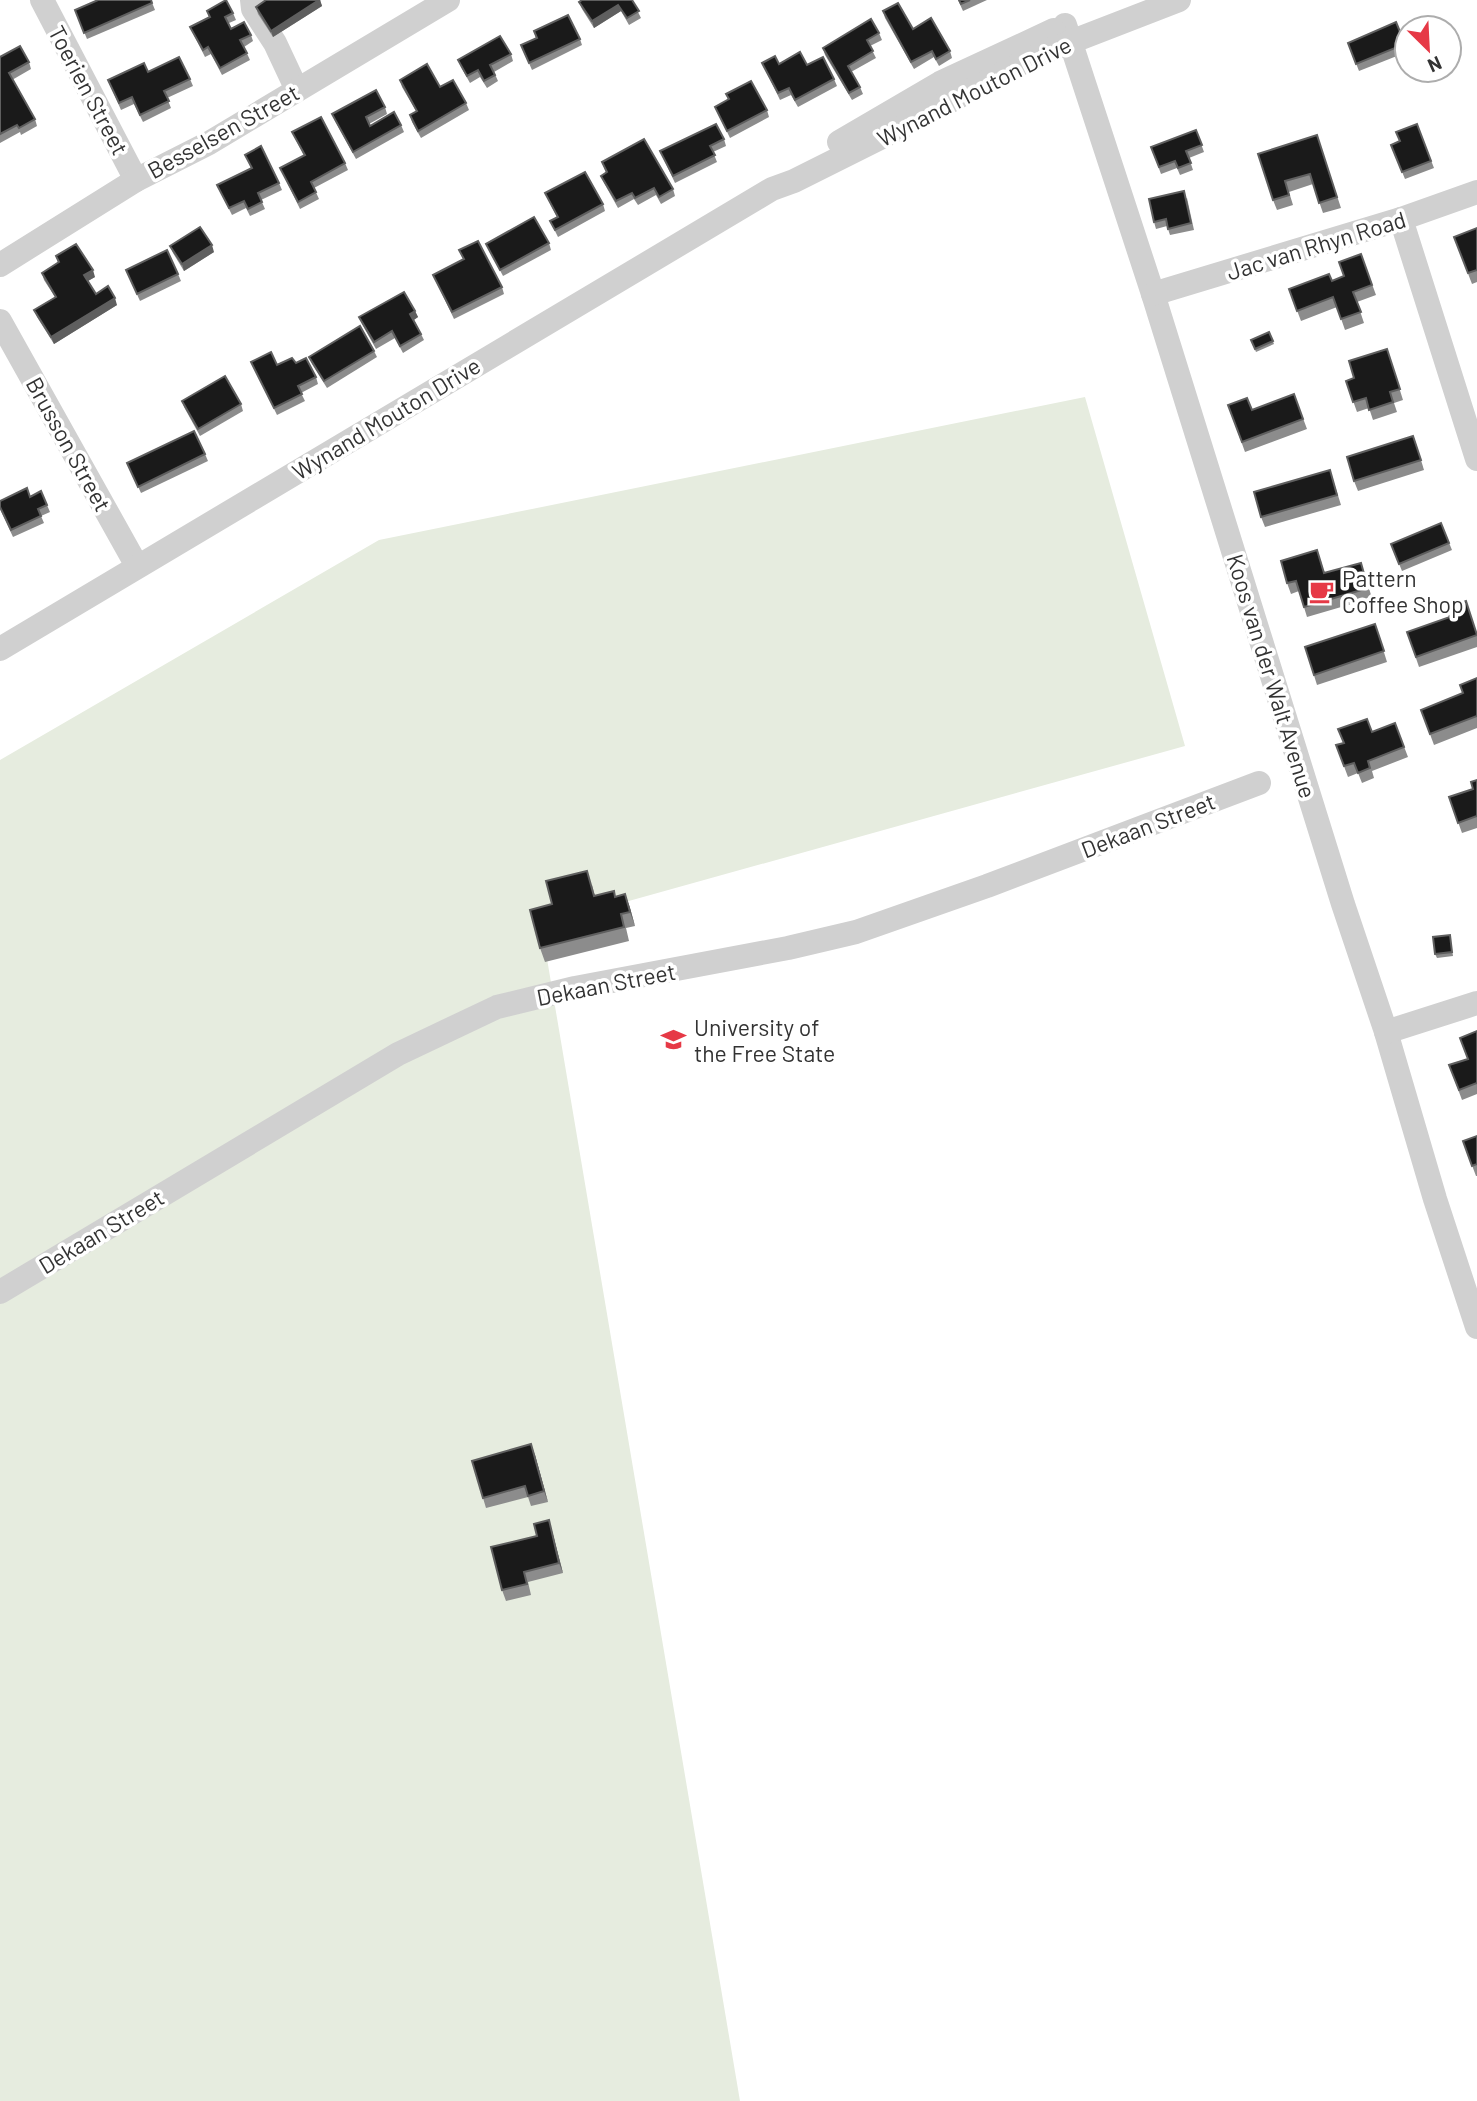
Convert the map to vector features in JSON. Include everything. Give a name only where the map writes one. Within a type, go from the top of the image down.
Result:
[{"type":"street","name":"Toerien Street","points":[[42,0],[136,180]]},
{"type":"street","points":[[252,0],[253,9],[275,43],[297,90]]},
{"type":"street","name":"Besselsen Street","points":[[0,265],[136,180],[209,144],[448,0]]},
{"type":"street","name":"Wynand Mouton Drive","points":[[0,649],[772,188],[794,181],[951,90],[1132,0]]},
{"type":"street","name":"Wynand Mouton Drive","points":[[951,90],[1040,54],[1067,33],[1179,0]]},
{"type":"street","name":"Koos van der Walt Avenue","points":[[1067,33],[1153,294],[1477,1327]]},
{"type":"street","points":[[1040,54],[1054,56],[1064,62],[1085,85]]},
{"type":"street","name":"Jac van Rhyn Road","points":[[1153,294],[1401,219],[1477,192]]},
{"type":"street","points":[[1401,219],[1477,458]]},
{"type":"street","name":"Brusson Street","points":[[0,321],[137,566]]},
{"type":"street","name":"Dekaan Street","points":[[0,1292],[398,1054],[497,1007],[576,988],[788,948],[856,932],[988,886],[1259,783]]},
{"type":"street","points":[[1386,1032],[1477,1003]]},
{"type":"shaded area","points":[[1085,397],[1185,746],[593,911],[544,941],[740,2101],[0,2101],[0,760],[379,540]]},
{"type":"building","points":[[98,0],[151,0],[152,3],[84,33],[75,10]]},
{"type":"building","points":[[226,0],[233,13],[225,17],[231,29],[244,22],[251,35],[240,40],[247,53],[220,68],[208,47],[203,50],[190,27],[210,17],[207,11]]},
{"type":"building","points":[[266,0],[319,0],[271,31],[256,7]]},
{"type":"building","points":[[632,0],[639,11],[627,18],[618,5],[592,21],[579,2]]},
{"type":"building","points":[[898,3],[913,29],[931,18],[950,51],[936,59],[932,51],[911,62],[883,11]]},
{"type":"building","points":[[568,15],[580,39],[529,63],[521,45],[537,38],[534,31]]},
{"type":"building","points":[[871,19],[879,33],[867,40],[873,51],[848,66],[860,87],[849,93],[823,48]]},
{"type":"building","points":[[1393,23],[1393,49],[1356,64],[1348,43]]},
{"type":"building","points":[[500,36],[511,54],[490,65],[495,75],[484,81],[478,70],[467,76],[458,60]]},
{"type":"building","points":[[20,46],[29,62],[9,73],[35,119],[0,134],[0,57]]},
{"type":"building","points":[[800,52],[807,65],[823,57],[834,79],[795,100],[789,88],[778,93],[762,63],[775,56],[779,64]]},
{"type":"building","points":[[179,57],[190,79],[164,91],[169,101],[140,115],[132,97],[119,103],[108,80],[144,63],[148,72]]},
{"type":"building","points":[[427,64],[440,87],[453,80],[466,103],[418,131],[410,115],[417,111],[400,80]]},
{"type":"building","points":[[751,81],[767,110],[727,131],[715,107],[729,99],[726,94]]},
{"type":"building","points":[[376,90],[385,107],[366,117],[370,126],[394,112],[401,125],[353,152],[332,114]]},
{"type":"building","points":[[321,117],[345,163],[311,182],[316,192],[298,202],[280,168],[305,155],[292,132]]},
{"type":"building","points":[[716,124],[724,139],[710,146],[715,155],[673,176],[660,151]]},
{"type":"building","points":[[1417,124],[1431,161],[1402,172],[1391,145],[1400,141],[1396,132]]},
{"type":"building","points":[[1196,130],[1202,145],[1186,151],[1191,163],[1178,168],[1175,161],[1159,167],[1151,147]]},
{"type":"building","points":[[1317,135],[1337,197],[1319,203],[1310,174],[1285,181],[1289,195],[1273,200],[1258,154]]},
{"type":"building","points":[[644,139],[673,189],[659,197],[654,188],[635,198],[632,193],[616,201],[601,176],[607,172],[602,162]]},
{"type":"building","points":[[261,146],[279,183],[258,193],[262,202],[248,209],[244,201],[229,208],[217,185],[252,168],[245,155]]},
{"type":"building","points":[[585,172],[603,204],[555,230],[550,221],[558,217],[545,193]]},
{"type":"building","points":[[1184,191],[1191,223],[1168,229],[1166,219],[1154,222],[1149,199]]},
{"type":"building","points":[[534,217],[549,243],[500,270],[486,244]]},
{"type":"building","points":[[200,227],[212,245],[182,264],[170,246]]},
{"type":"building","points":[[1477,228],[1477,270],[1468,273],[1454,237]]},
{"type":"building","points":[[478,241],[502,287],[452,312],[433,275],[464,259],[459,250]]},
{"type":"building","points":[[76,244],[93,270],[84,275],[96,294],[108,286],[115,298],[51,337],[34,310],[56,297],[42,273],[59,262],[56,256]]},
{"type":"building","points":[[167,250],[178,274],[137,294],[126,270]]},
{"type":"building","points":[[1361,254],[1372,285],[1353,292],[1361,312],[1341,319],[1333,297],[1297,311],[1289,289],[1329,274],[1332,281],[1344,276],[1339,262]]},
{"type":"building","points":[[404,292],[415,311],[410,314],[421,334],[400,346],[392,331],[374,342],[359,317]]},
{"type":"building","points":[[360,326],[374,351],[324,381],[309,357]]},
{"type":"building","points":[[1269,332],[1273,341],[1255,349],[1251,340]]},
{"type":"building","points":[[1387,349],[1400,389],[1390,392],[1393,402],[1369,410],[1366,398],[1353,402],[1346,381],[1354,378],[1349,361]]},
{"type":"building","points":[[271,352],[277,365],[292,358],[296,363],[306,358],[316,377],[298,386],[302,394],[274,408],[251,362]]},
{"type":"building","points":[[225,376],[241,404],[198,429],[182,401]]},
{"type":"building","points":[[1294,394],[1303,419],[1242,442],[1228,405],[1247,398],[1252,410]]},
{"type":"building","points":[[194,431],[205,454],[138,487],[127,463]]},
{"type":"building","points":[[1413,436],[1421,460],[1354,481],[1347,457]]},
{"type":"building","points":[[1330,470],[1337,495],[1261,517],[1254,492]]},
{"type":"building","points":[[27,488],[30,497],[41,491],[47,505],[38,509],[41,516],[11,530],[0,507],[0,501]]},
{"type":"building","points":[[1441,523],[1449,543],[1399,564],[1391,544]]},
{"type":"building","points":[[1317,550],[1324,573],[1361,563],[1368,588],[1304,607],[1296,581],[1287,583],[1281,561]]},
{"type":"building","points":[[1466,601],[1477,635],[1416,657],[1407,632],[1450,617],[1446,608]]},
{"type":"building","points":[[1375,624],[1384,651],[1314,675],[1305,647]]},
{"type":"building","points":[[1477,678],[1477,716],[1430,734],[1421,710],[1463,693],[1460,685]]},
{"type":"building","points":[[1367,719],[1372,732],[1395,723],[1404,747],[1368,761],[1370,768],[1358,773],[1354,763],[1344,766],[1336,745],[1344,743],[1338,729]]},
{"type":"building","points":[[1477,780],[1477,816],[1458,823],[1449,797],[1473,789],[1471,782]]},
{"type":"building","points":[[587,871],[594,896],[614,891],[615,897],[625,894],[630,912],[621,914],[624,927],[540,948],[530,910],[552,904],[546,881]]},
{"type":"building","points":[[1450,935],[1452,952],[1435,954],[1433,937]]},
{"type":"building","points":[[1477,1031],[1477,1083],[1459,1090],[1449,1065],[1468,1059],[1460,1038]]},
{"type":"building","points":[[1477,1136],[1477,1164],[1472,1166],[1463,1141]]},
{"type":"building","points":[[531,1444],[544,1491],[528,1496],[525,1486],[483,1498],[472,1461]]},
{"type":"building","points":[[549,1520],[559,1563],[524,1572],[527,1584],[502,1590],[491,1547],[537,1536],[534,1524]]},
{"type":"place","name":"Pattern Coffee Shop","points":[[1322,591]]},
{"type":"place","name":"University of the Free State","points":[[674,1040]]}]
